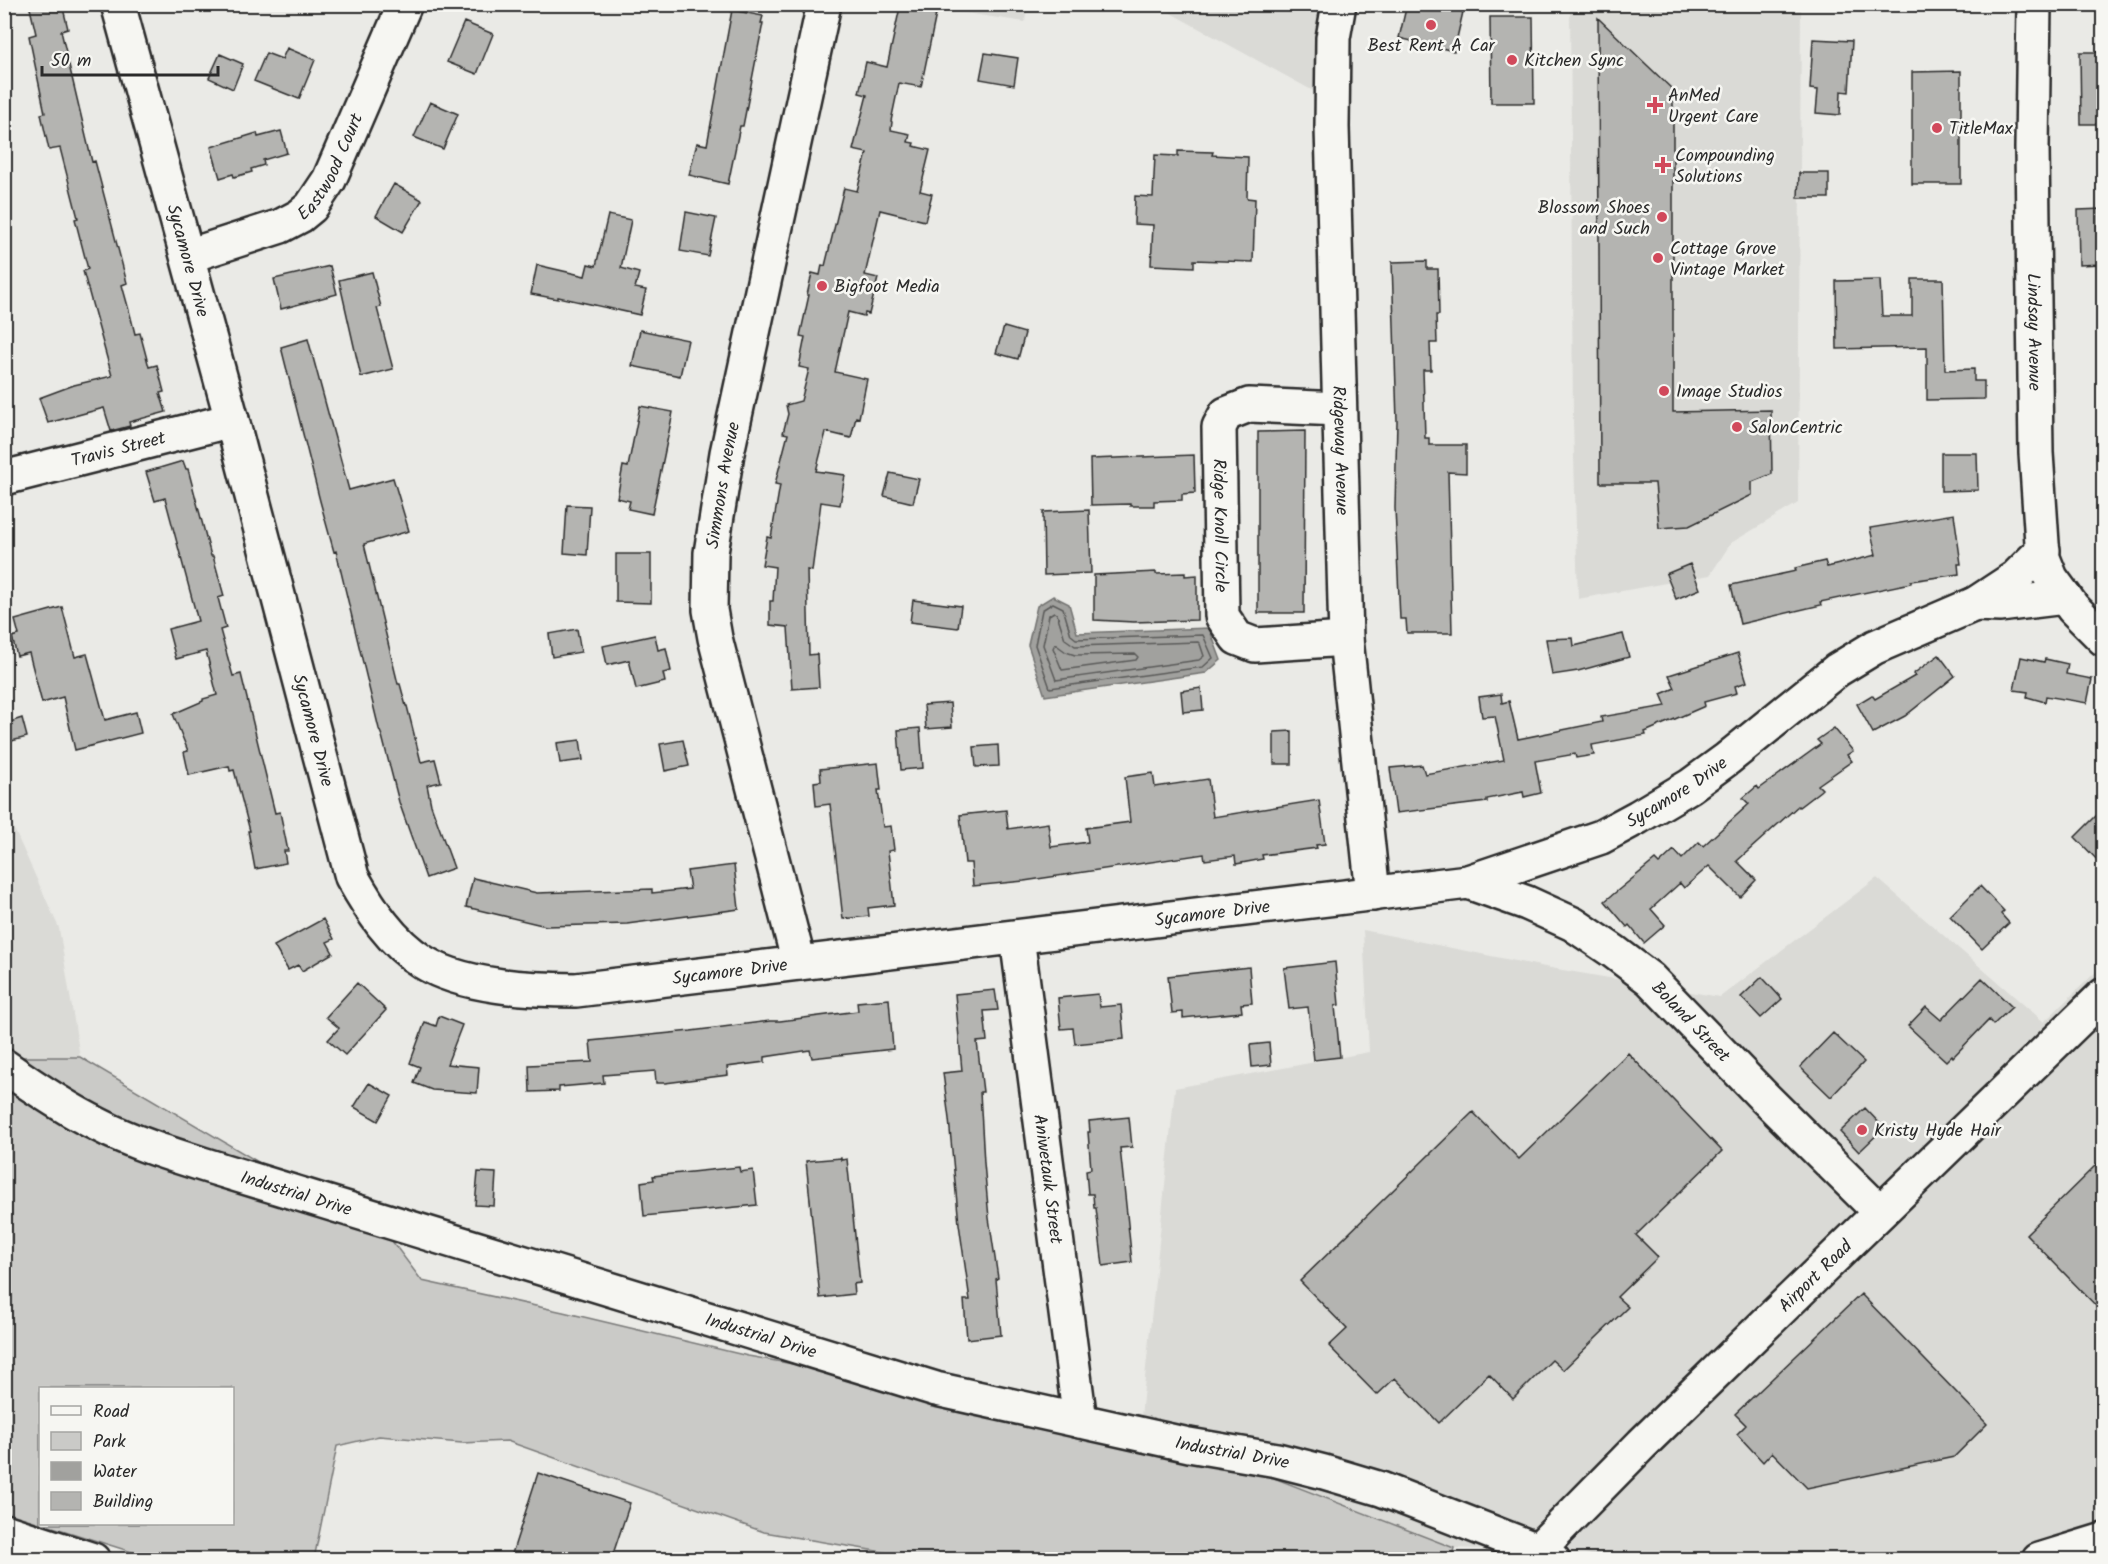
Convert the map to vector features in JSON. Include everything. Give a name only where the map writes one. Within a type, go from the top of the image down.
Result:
[{"type":"street","name":"Sycamore Drive","points":[[118,4],[232,420],[352,877],[371,909],[403,946],[423,962],[445,972],[509,987],[576,990],[1468,882],[1601,837],[1638,817],[1690,786],[1727,759],[1837,670],[1875,647],[1975,604],[2016,577],[2043,550]]},
{"type":"street","name":"Eastwood Court","points":[[188,256],[281,226],[311,207],[329,180],[405,4]]},
{"type":"street","name":"Simmons Avenue","points":[[799,963],[715,638],[709,584],[711,554],[727,453],[824,4]]},
{"type":"street","name":"Ridgeway Avenue","points":[[1339,4],[1334,38],[1332,127],[1346,639],[1373,894]]},
{"type":"street","name":"Lindsay Avenue","points":[[2034,4],[2032,148],[2036,453],[2043,550],[2051,578],[2103,639]]},
{"type":"street","name":"Ridge Knoll Circle","points":[[1339,408],[1249,405],[1226,414],[1219,427],[1222,616],[1237,638],[1255,645],[1346,639]]},
{"type":"street","name":"Travis Street","points":[[4,478],[232,420]]},
{"type":"street","name":"Sycamore Drive","points":[[1975,604],[2000,605],[2065,597]]},
{"type":"street","name":"Boland Street","points":[[1468,882],[1527,903],[1573,924],[1650,979],[1880,1212]]},
{"type":"street","name":"Aniwetauk Street","points":[[1017,937],[1080,1421]]},
{"type":"street","name":"Airport Road","points":[[1539,1556],[1642,1444],[2103,995]]},
{"type":"street","name":"Industrial Drive","points":[[4,1066],[100,1126],[156,1149],[221,1170],[936,1389],[1189,1444],[1277,1460],[1324,1472],[1381,1489],[1539,1556]]},
{"type":"street","points":[[4,1531],[93,1560]]},
{"type":"street","points":[[2039,1560],[2103,1540]]},
{"type":"shaded area","points":[[913,5],[1027,5],[1025,22]]},
{"type":"shaded area","points":[[1156,5],[1330,5],[1319,94]]},
{"type":"shaded area","points":[[1570,5],[1801,5],[1798,503],[1731,543],[1710,575],[1578,599],[1573,421]]},
{"type":"shaded area","points":[[4,807],[59,928],[80,1057],[5,1057]]},
{"type":"shaded area","points":[[1877,878],[2044,1022],[2103,965],[2103,1559],[1604,1560],[1583,1552],[1454,1548],[1140,1426],[1175,1088],[1369,1052],[1363,930],[1545,967],[1720,997]]},
{"type":"green space","points":[[5,1057],[80,1057],[392,1241],[422,1281],[748,1356],[1140,1426],[1454,1548],[1451,1560],[924,1559],[764,1532],[507,1441],[462,1443],[379,1436],[337,1446],[314,1559],[154,1559],[46,1525],[234,1525],[234,1387],[39,1387],[39,1523],[5,1512]]},
{"type":"green space","points":[[5,1548],[37,1559],[5,1559]]},
{"type":"water","points":[[1053,596],[1069,604],[1077,633],[1209,628],[1221,660],[1206,673],[1045,696],[1028,645],[1037,606]]},
{"type":"building","points":[[29,4],[62,4],[68,29],[61,31],[92,162],[95,161],[127,283],[122,285],[135,334],[140,333],[149,367],[157,365],[164,392],[160,393],[166,412],[129,422],[130,426],[111,431],[104,408],[48,423],[39,398],[74,385],[112,376],[83,271],[88,269],[60,148],[49,150],[41,114],[45,113],[29,36],[36,34]]},
{"type":"building","name":"Best Rent A Car","points":[[1407,4],[1430,4],[1463,12],[1454,51],[1399,38]]},
{"type":"building","points":[[900,7],[936,14],[921,87],[899,83],[891,121],[891,130],[910,134],[908,142],[914,143],[913,146],[930,150],[920,191],[932,194],[925,221],[880,210],[865,275],[878,278],[869,314],[865,313],[864,316],[848,312],[835,372],[867,379],[859,418],[856,417],[851,438],[826,432],[816,471],[845,475],[840,505],[821,502],[812,571],[807,570],[809,655],[817,654],[819,687],[792,689],[788,627],[770,625],[770,601],[773,601],[775,567],[762,565],[767,537],[771,538],[780,485],[775,484],[788,434],[783,433],[788,414],[786,405],[801,401],[809,369],[799,367],[805,337],[800,336],[812,273],[820,275],[822,265],[825,266],[844,188],[857,191],[867,153],[853,150],[867,95],[859,93],[866,62],[887,67]]},
{"type":"building","points":[[732,10],[763,16],[761,23],[763,23],[743,126],[740,126],[728,184],[689,175],[697,143],[707,145]]},
{"type":"building","name":"Kitchen Sync","points":[[1490,17],[1533,17],[1534,103],[1491,103]]},
{"type":"building","points":[[1598,18],[1673,90],[1673,412],[1771,410],[1772,474],[1752,482],[1752,495],[1689,526],[1659,528],[1655,483],[1600,483]]},
{"type":"building","points":[[464,22],[493,34],[477,74],[447,62]]},
{"type":"building","points":[[1813,39],[1852,41],[1849,92],[1841,91],[1840,115],[1816,113],[1818,90],[1810,89]]},
{"type":"building","points":[[287,48],[315,60],[299,99],[254,81],[266,53],[282,59]]},
{"type":"building","points":[[2080,52],[2103,52],[2102,124],[2081,124]]},
{"type":"building","points":[[985,53],[1018,58],[1014,85],[980,79]]},
{"type":"building","points":[[220,54],[243,64],[233,89],[209,78]]},
{"type":"building","name":"TitleMax","points":[[1961,71],[1961,184],[1912,184],[1912,72]]},
{"type":"building","points":[[430,102],[458,114],[443,149],[414,137]]},
{"type":"building","points":[[281,131],[287,153],[263,160],[264,165],[251,169],[252,172],[220,178],[211,147],[257,133],[258,137]]},
{"type":"building","points":[[1178,151],[1213,152],[1212,155],[1248,157],[1247,198],[1255,199],[1253,262],[1194,260],[1194,267],[1151,265],[1153,225],[1134,224],[1135,196],[1153,197],[1155,155],[1178,156]]},
{"type":"building","points":[[1799,173],[1829,173],[1829,198],[1798,198]]},
{"type":"building","points":[[394,184],[422,200],[403,232],[376,216]]},
{"type":"building","points":[[2103,209],[2103,264],[2079,265],[2078,210]]},
{"type":"building","points":[[686,212],[716,218],[708,256],[680,251]]},
{"type":"building","points":[[608,215],[631,220],[621,268],[639,273],[635,288],[646,290],[640,315],[558,297],[558,299],[531,294],[537,265],[585,276],[588,264],[596,266]]},
{"type":"building","points":[[1427,261],[1427,269],[1438,269],[1439,315],[1436,315],[1437,343],[1430,343],[1431,370],[1423,370],[1425,438],[1429,438],[1429,445],[1466,445],[1466,473],[1448,472],[1452,633],[1407,633],[1406,619],[1400,619],[1395,508],[1397,421],[1392,262]]},
{"type":"building","points":[[330,266],[337,294],[281,309],[274,279]]},
{"type":"building","points":[[372,272],[381,307],[377,308],[393,369],[361,377],[339,280]]},
{"type":"building","points":[[1912,279],[1943,279],[1945,370],[1974,369],[1974,381],[1984,381],[1984,399],[1927,400],[1927,347],[1837,349],[1836,281],[1880,280],[1882,316],[1912,316]]},
{"type":"building","points":[[1004,327],[1025,333],[1018,359],[996,353]]},
{"type":"building","points":[[640,330],[688,340],[680,376],[632,366]]},
{"type":"building","points":[[308,339],[349,490],[393,478],[409,531],[364,544],[398,684],[400,684],[407,706],[421,762],[435,759],[441,782],[427,785],[431,805],[454,868],[426,878],[399,802],[379,729],[336,551],[334,552],[320,501],[281,347]]},
{"type":"building","points":[[640,406],[673,412],[652,514],[628,509],[630,501],[617,498],[623,466],[628,467]]},
{"type":"building","points":[[1305,431],[1304,613],[1258,613],[1258,432]]},
{"type":"building","points":[[1941,453],[1977,453],[1978,490],[1941,491]]},
{"type":"building","points":[[1194,455],[1195,493],[1182,494],[1182,500],[1154,501],[1154,506],[1091,505],[1090,459]]},
{"type":"building","points":[[183,461],[188,469],[224,596],[218,598],[226,628],[220,630],[233,676],[241,674],[275,813],[280,812],[288,851],[284,851],[286,863],[255,869],[248,831],[250,831],[234,770],[230,771],[229,766],[189,775],[184,752],[188,751],[173,714],[203,699],[217,695],[206,651],[176,659],[168,629],[198,621],[165,498],[155,501],[146,472]]},
{"type":"building","points":[[890,473],[919,479],[913,503],[884,496]]},
{"type":"building","points":[[567,505],[590,506],[587,555],[564,553]]},
{"type":"building","points":[[1089,510],[1091,573],[1044,575],[1043,512]]},
{"type":"building","points":[[1954,514],[1961,564],[1958,564],[1959,574],[1911,581],[1911,583],[1820,602],[1821,605],[1740,624],[1731,585],[1796,571],[1795,568],[1825,561],[1827,567],[1876,555],[1870,528]]},
{"type":"building","points":[[616,554],[651,554],[651,603],[616,602]]},
{"type":"building","points":[[1690,564],[1700,589],[1676,599],[1666,574]]},
{"type":"building","points":[[1156,572],[1156,574],[1197,575],[1197,620],[1134,622],[1094,620],[1094,575]]},
{"type":"building","points":[[913,600],[961,606],[958,628],[910,622]]},
{"type":"building","points":[[62,607],[75,657],[87,654],[105,720],[136,712],[141,733],[75,750],[63,697],[42,703],[29,653],[17,656],[12,637],[19,635],[15,620]]},
{"type":"building","points":[[577,629],[581,652],[552,657],[549,634]]},
{"type":"building","points":[[1623,634],[1629,657],[1578,671],[1552,675],[1546,639],[1573,638],[1574,646]]},
{"type":"building","points":[[655,635],[658,650],[666,648],[671,671],[663,673],[665,682],[636,689],[629,660],[607,665],[603,646]]},
{"type":"building","points":[[1738,653],[1747,682],[1735,686],[1737,693],[1704,702],[1705,706],[1645,732],[1646,735],[1592,745],[1594,755],[1576,758],[1575,754],[1535,761],[1541,793],[1524,797],[1523,792],[1487,799],[1487,802],[1396,813],[1390,768],[1422,765],[1425,774],[1504,760],[1495,716],[1482,717],[1479,697],[1501,694],[1502,703],[1509,701],[1518,739],[1602,722],[1601,717],[1666,706],[1661,694],[1675,688],[1669,675]]},
{"type":"building","points":[[1939,655],[1955,676],[1905,716],[1873,733],[1857,704],[1872,695],[1875,699],[1915,676],[1913,674]]},
{"type":"building","points":[[2021,657],[2068,664],[2066,674],[2092,679],[2087,703],[2046,696],[2045,702],[2027,697],[2028,692],[2014,690]]},
{"type":"building","points":[[1201,688],[1203,710],[1183,712],[1181,691]]},
{"type":"building","points":[[950,703],[952,727],[926,729],[924,705]]},
{"type":"building","points":[[22,718],[27,737],[4,743],[4,724]]},
{"type":"building","points":[[920,728],[923,768],[901,770],[898,730]]},
{"type":"building","points":[[1834,728],[1853,751],[1847,755],[1852,761],[1818,785],[1822,789],[1820,791],[1798,806],[1737,861],[1756,880],[1740,897],[1709,866],[1684,888],[1680,883],[1651,909],[1665,925],[1644,943],[1629,925],[1627,927],[1605,901],[1655,860],[1659,864],[1674,850],[1682,859],[1699,842],[1703,846],[1749,804],[1743,798],[1757,786],[1759,789],[1821,744],[1817,740]]},
{"type":"building","points":[[1292,731],[1292,764],[1274,764],[1274,732]]},
{"type":"building","points":[[580,740],[583,760],[560,763],[557,743]]},
{"type":"building","points":[[683,740],[689,766],[665,771],[660,744]]},
{"type":"building","points":[[998,745],[999,766],[976,767],[974,747]]},
{"type":"building","points":[[878,763],[881,790],[878,790],[883,827],[891,826],[894,850],[888,851],[894,905],[868,908],[869,916],[843,919],[830,804],[816,806],[814,782],[821,781],[820,769]]},
{"type":"building","points":[[1153,773],[1155,787],[1208,779],[1213,817],[1319,800],[1325,844],[1316,845],[1317,848],[1262,855],[1263,859],[1236,864],[1235,856],[1205,860],[1204,854],[1024,881],[973,886],[971,863],[965,863],[960,815],[1006,810],[1008,829],[1048,823],[1051,847],[1088,842],[1086,828],[1130,822],[1125,777]]},
{"type":"building","points":[[2103,809],[2103,866],[2075,837]]},
{"type":"building","points":[[734,865],[739,909],[627,924],[546,926],[466,907],[473,878],[537,893],[652,889],[652,893],[690,889],[687,871]]},
{"type":"building","points":[[1980,886],[2004,911],[2001,914],[2009,923],[1982,949],[1950,916]]},
{"type":"building","points":[[323,919],[334,939],[327,942],[333,953],[302,971],[298,965],[288,970],[274,946]]},
{"type":"building","points":[[1335,962],[1339,1005],[1335,1006],[1340,1057],[1314,1060],[1308,1007],[1289,1009],[1284,968]]},
{"type":"building","points":[[1249,967],[1252,1003],[1241,1004],[1242,1012],[1183,1018],[1183,1012],[1172,1013],[1168,976]]},
{"type":"building","points":[[1762,977],[1782,999],[1761,1018],[1741,997]]},
{"type":"building","points":[[1982,978],[2012,1007],[1993,1025],[1989,1020],[1953,1057],[1952,1055],[1946,1061],[1908,1026],[1926,1007],[1941,1020]]},
{"type":"building","points":[[357,983],[386,1010],[345,1055],[328,1040],[339,1028],[326,1017]]},
{"type":"building","points":[[995,990],[998,1010],[984,1011],[987,1041],[977,1042],[983,1092],[980,1092],[984,1163],[998,1278],[996,1279],[1001,1335],[967,1339],[964,1300],[970,1300],[959,1224],[943,1073],[962,1071],[955,994]]},
{"type":"building","points":[[1098,994],[1100,1007],[1121,1005],[1124,1039],[1075,1044],[1073,1028],[1061,1029],[1058,998]]},
{"type":"building","points":[[889,999],[893,1049],[812,1058],[810,1050],[765,1057],[765,1062],[727,1067],[728,1075],[656,1083],[655,1071],[603,1075],[604,1083],[559,1087],[559,1091],[530,1092],[529,1065],[592,1062],[590,1041],[858,1011],[857,1002]]},
{"type":"building","points":[[439,1016],[462,1025],[447,1064],[479,1067],[477,1093],[432,1090],[414,1083],[420,1067],[410,1063],[425,1022],[436,1026]]},
{"type":"building","points":[[1833,1033],[1864,1062],[1831,1097],[1800,1067]]},
{"type":"building","points":[[1269,1043],[1271,1065],[1252,1067],[1250,1045]]},
{"type":"building","points":[[1628,1053],[1722,1151],[1636,1235],[1658,1257],[1617,1297],[1628,1307],[1563,1370],[1552,1360],[1513,1399],[1489,1374],[1439,1423],[1395,1378],[1377,1395],[1329,1346],[1347,1329],[1300,1281],[1473,1112],[1519,1159]]},
{"type":"building","points":[[369,1083],[392,1096],[378,1121],[354,1107]]},
{"type":"building","name":"Kristy Hyde Hair","points":[[1865,1108],[1884,1128],[1859,1152],[1840,1132]]},
{"type":"building","points":[[1129,1117],[1132,1147],[1120,1148],[1132,1262],[1103,1266],[1096,1208],[1094,1208],[1093,1194],[1088,1194],[1086,1170],[1091,1169],[1089,1121]]},
{"type":"building","points":[[841,1158],[841,1160],[847,1159],[860,1283],[853,1284],[854,1294],[820,1298],[806,1161]]},
{"type":"building","points":[[2103,1158],[2103,1313],[2026,1234]]},
{"type":"building","points":[[739,1167],[740,1172],[753,1170],[757,1205],[644,1216],[641,1182],[654,1180],[653,1176]]},
{"type":"building","points":[[478,1172],[496,1173],[494,1206],[475,1205]]},
{"type":"building","points":[[1861,1294],[1987,1424],[1954,1457],[1807,1488],[1772,1452],[1763,1462],[1737,1434],[1746,1425],[1735,1414]]},
{"type":"building","points":[[538,1473],[630,1503],[611,1560],[510,1560]]},
{"type":"place","name":"Best Rent A Car","points":[[1431,25]]},
{"type":"place","name":"Kitchen Sync","points":[[1512,60]]},
{"type":"place","name":"AnMed Urgent Care","points":[[1655,105]]},
{"type":"place","name":"TitleMax","points":[[1937,128]]},
{"type":"place","name":"Compounding Solutions","points":[[1663,165]]},
{"type":"place","name":"Blossom Shoes and Such","points":[[1662,217]]},
{"type":"place","name":"Cottage Grove Vintage Market","points":[[1658,258]]},
{"type":"place","name":"Bigfoot Media","points":[[822,286]]},
{"type":"place","name":"Image Studios","points":[[1664,391]]},
{"type":"place","name":"SalonCentric","points":[[1737,427]]},
{"type":"place","name":"Kristy Hyde Hair","points":[[1862,1130]]}]
